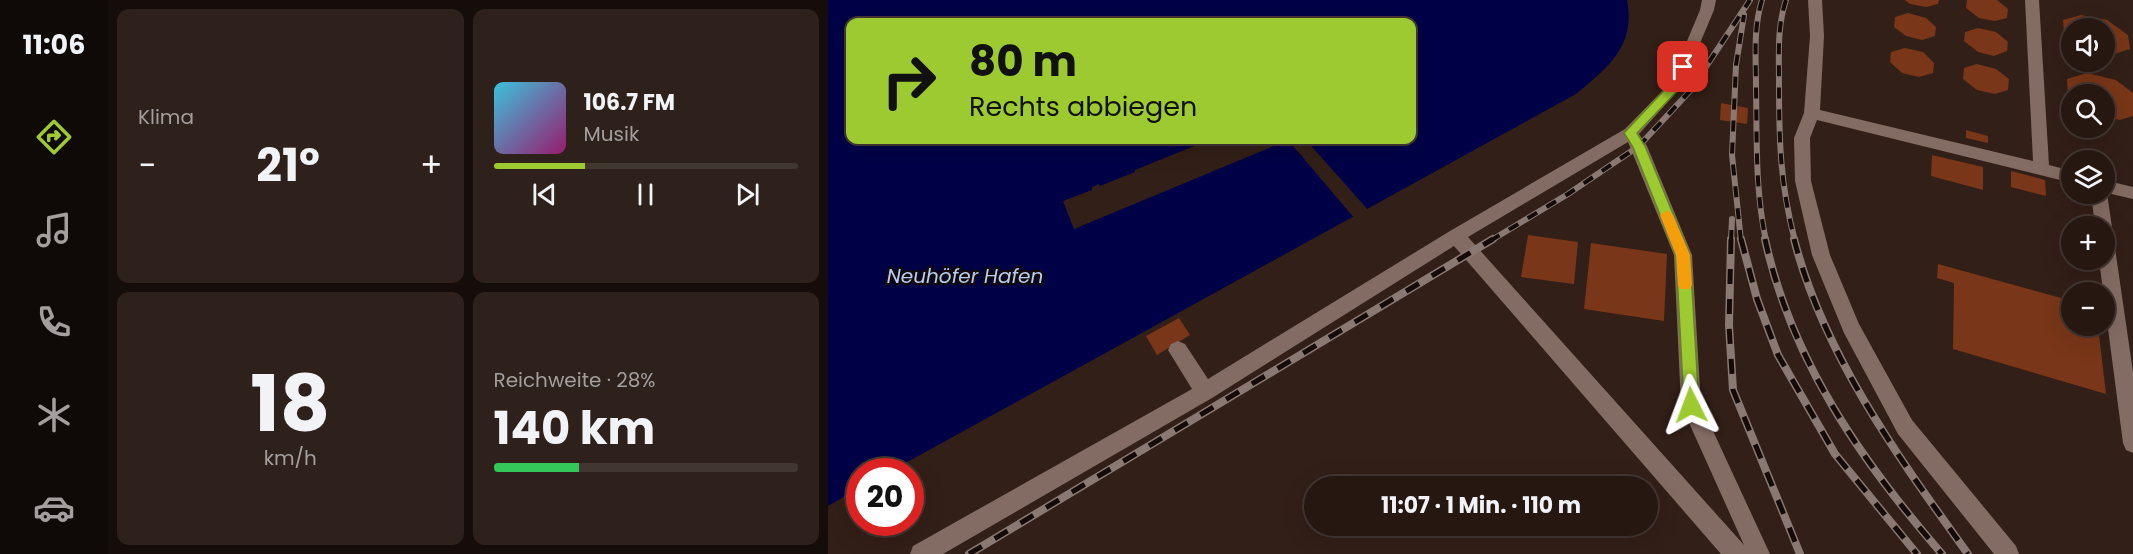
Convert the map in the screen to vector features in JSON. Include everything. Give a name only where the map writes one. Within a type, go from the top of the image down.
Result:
[{"type":"lane","points":[[921,554],[1205,392],[1456,236],[1630,133],[1675,86],[1707,10],[1709,0]]},
{"type":"lane","points":[[1815,0],[1817,36],[1812,112],[1802,138],[1803,181],[1821,255],[1851,327],[1905,427],[1979,522],[2008,554]]},
{"type":"lane","points":[[2032,0],[2041,170]]},
{"type":"lane","points":[[1812,112],[2061,175]]},
{"type":"lane","points":[[1630,133],[1639,146],[1683,255],[1691,405],[1759,554]]},
{"type":"lane","points":[[2115,189],[2133,193]]},
{"type":"lane","points":[[1456,236],[1736,554]]},
{"type":"lane","points":[[2109,270],[2133,443]]},
{"type":"lane","points":[[1178,350],[1205,392]]},
{"type":"water","name":"Neuhöfer Hafen","points":[[828,0],[1627,0],[1629,16],[1623,43],[1609,65],[1576,94],[915,458],[846,458],[846,496],[828,506]]},
{"type":"pier","points":[[1199,144],[1278,144],[1074,229],[1063,201],[1092,190],[1092,187],[1099,184],[1100,186],[1135,172],[1135,170]]},
{"type":"pier","points":[[1291,144],[1310,144],[1369,211],[1355,219]]},
{"type":"building","points":[[1905,0],[1939,0],[1938,4],[1926,7],[1910,4]]},
{"type":"building","points":[[1967,0],[1997,0],[2008,9],[2007,18],[1995,21],[1979,18],[1966,8]]},
{"type":"building","points":[[1908,13],[1926,18],[1936,27],[1935,36],[1922,40],[1906,36],[1894,27],[1895,17]]},
{"type":"building","points":[[2081,15],[2097,18],[2070,18]]},
{"type":"building","points":[[2115,26],[2128,35],[2130,49],[2115,54]]},
{"type":"building","points":[[1978,28],[1996,32],[2008,42],[2007,51],[1994,56],[1978,52],[1964,41],[1965,32]]},
{"type":"building","points":[[1905,48],[1923,52],[1934,63],[1933,73],[1919,77],[1902,73],[1890,62],[1891,52]]},
{"type":"building","points":[[1977,64],[1996,69],[2009,79],[2008,90],[1995,94],[1977,90],[1963,79],[1964,68]]},
{"type":"building","points":[[2087,73],[2116,80],[2133,93],[2133,116],[2120,120],[2115,119],[2115,84],[2067,84],[2067,79]]},
{"type":"building","points":[[1721,103],[1748,108],[1747,124],[1720,120]]},
{"type":"building","points":[[1966,130],[1988,136],[1988,143],[1966,138]]},
{"type":"building","points":[[1932,155],[1983,167],[1983,190],[1931,176]]},
{"type":"building","points":[[2011,171],[2045,180],[2046,196],[2011,187]]},
{"type":"building","points":[[1528,235],[1578,242],[1574,284],[1521,277]]},
{"type":"building","points":[[1591,243],[1667,254],[1664,321],[1584,309]]},
{"type":"building","points":[[1938,264],[2061,298],[2061,336],[2099,336],[2106,394],[1953,349],[1954,283],[1937,278]]},
{"type":"building","points":[[1179,318],[1190,335],[1157,355],[1146,336]]},
{"type":"railway","points":[[1490,241],[1568,194],[1639,146],[1690,91],[1750,0]]},
{"type":"railway","points":[[1762,0],[1757,22],[1756,44],[1757,146],[1758,183],[1766,241]]},
{"type":"railway","points":[[1786,0],[1779,41],[1780,143],[1783,181],[1795,241]]},
{"type":"railway","points":[[1741,241],[1732,155],[1736,65],[1744,15]]},
{"type":"railway","points":[[1731,241],[1732,219]]},
{"type":"railway","points":[[969,554],[1493,239]]},
{"type":"railway","points":[[1731,239],[1729,325],[1733,390],[1800,554]]},
{"type":"railway","points":[[1741,239],[1757,299],[1778,355],[1835,454],[1917,554]]},
{"type":"railway","points":[[1765,239],[1777,284],[1792,326],[1811,368],[1833,407],[1884,483],[1942,554]]},
{"type":"railway","points":[[1794,239],[1807,282],[1844,365],[1891,443],[1968,554]]},
{"type":"slow traffic","points":[[1667,215],[1683,255],[1685,285]]},
{"type":"route","points":[[1683,67],[1675,86],[1630,133],[1639,146],[1683,255],[1691,405]]}]
